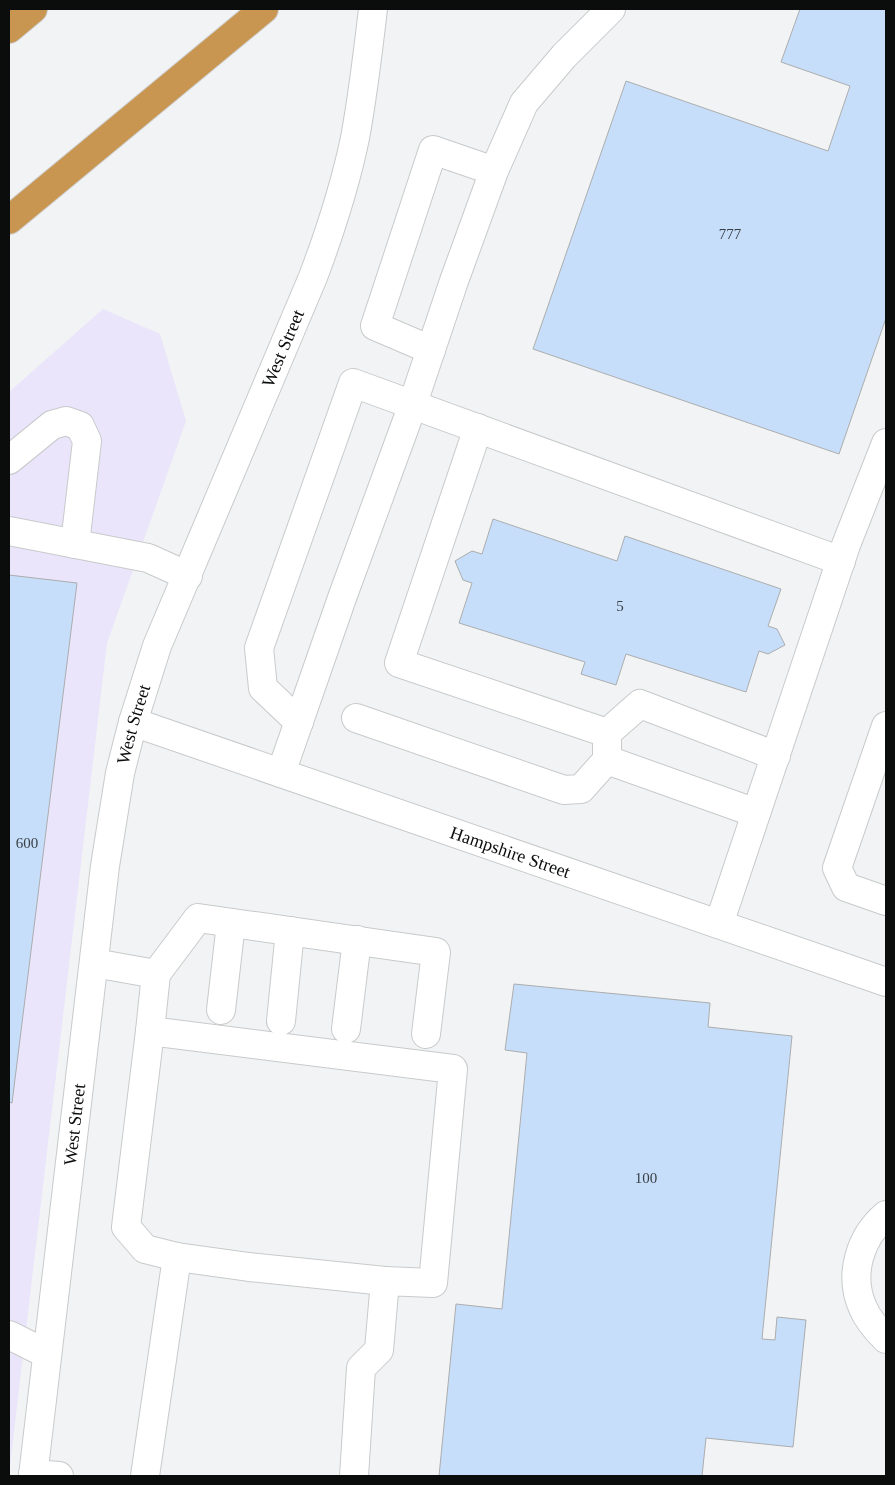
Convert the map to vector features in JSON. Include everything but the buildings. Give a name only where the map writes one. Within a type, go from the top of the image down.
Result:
[{"type":"highway","points":[[9,28],[33,9]]},
{"type":"highway","points":[[9,220],[264,9]]},
{"type":"street","name":"West Street","points":[[42,1475],[47,1354],[106,857],[120,773],[158,646],[325,244],[346,175],[354,139],[365,78],[373,9]]},
{"type":"street","points":[[281,773],[494,171],[524,103],[564,56],[611,9]]},
{"type":"street","points":[[431,350],[374,326],[433,150],[494,171]]},
{"type":"street","points":[[299,722],[263,688],[259,648],[353,383],[841,561]]},
{"type":"street","points":[[9,460],[52,425],[66,421],[80,426],[87,441],[75,544]]},
{"type":"street","points":[[478,428],[399,663],[607,733]]},
{"type":"street","points":[[719,924],[841,561],[886,443]]},
{"type":"street","points":[[9,531],[148,558],[188,576]]},
{"type":"street","points":[[356,718],[564,790],[581,789],[607,760],[607,733],[640,704],[776,756]]},
{"type":"street","name":"Hampshire Street","points":[[134,722],[886,982]]},
{"type":"street","points":[[886,726],[837,868],[846,887],[886,901]]},
{"type":"street","points":[[607,760],[756,813]]},
{"type":"street","points":[[150,1031],[452,1069],[433,1283],[385,1282],[177,1257],[145,1250],[126,1227],[156,974],[198,918],[436,952],[426,1034]]},
{"type":"street","points":[[221,1010],[231,923]]},
{"type":"street","points":[[281,1021],[290,931]]},
{"type":"street","points":[[346,1029],[357,940]]},
{"type":"street","points":[[94,964],[156,974]]},
{"type":"street","points":[[886,1215],[871,1231],[862,1248],[857,1268],[857,1288],[862,1307],[872,1325],[886,1339]]},
{"type":"street","points":[[145,1476],[177,1257]]},
{"type":"street","points":[[354,1476],[361,1368],[379,1350],[385,1282]]},
{"type":"street","points":[[9,1335],[47,1354]]},
{"type":"shaded area","points":[[103,309],[160,334],[186,421],[107,643],[9,1474],[9,392]]}]
